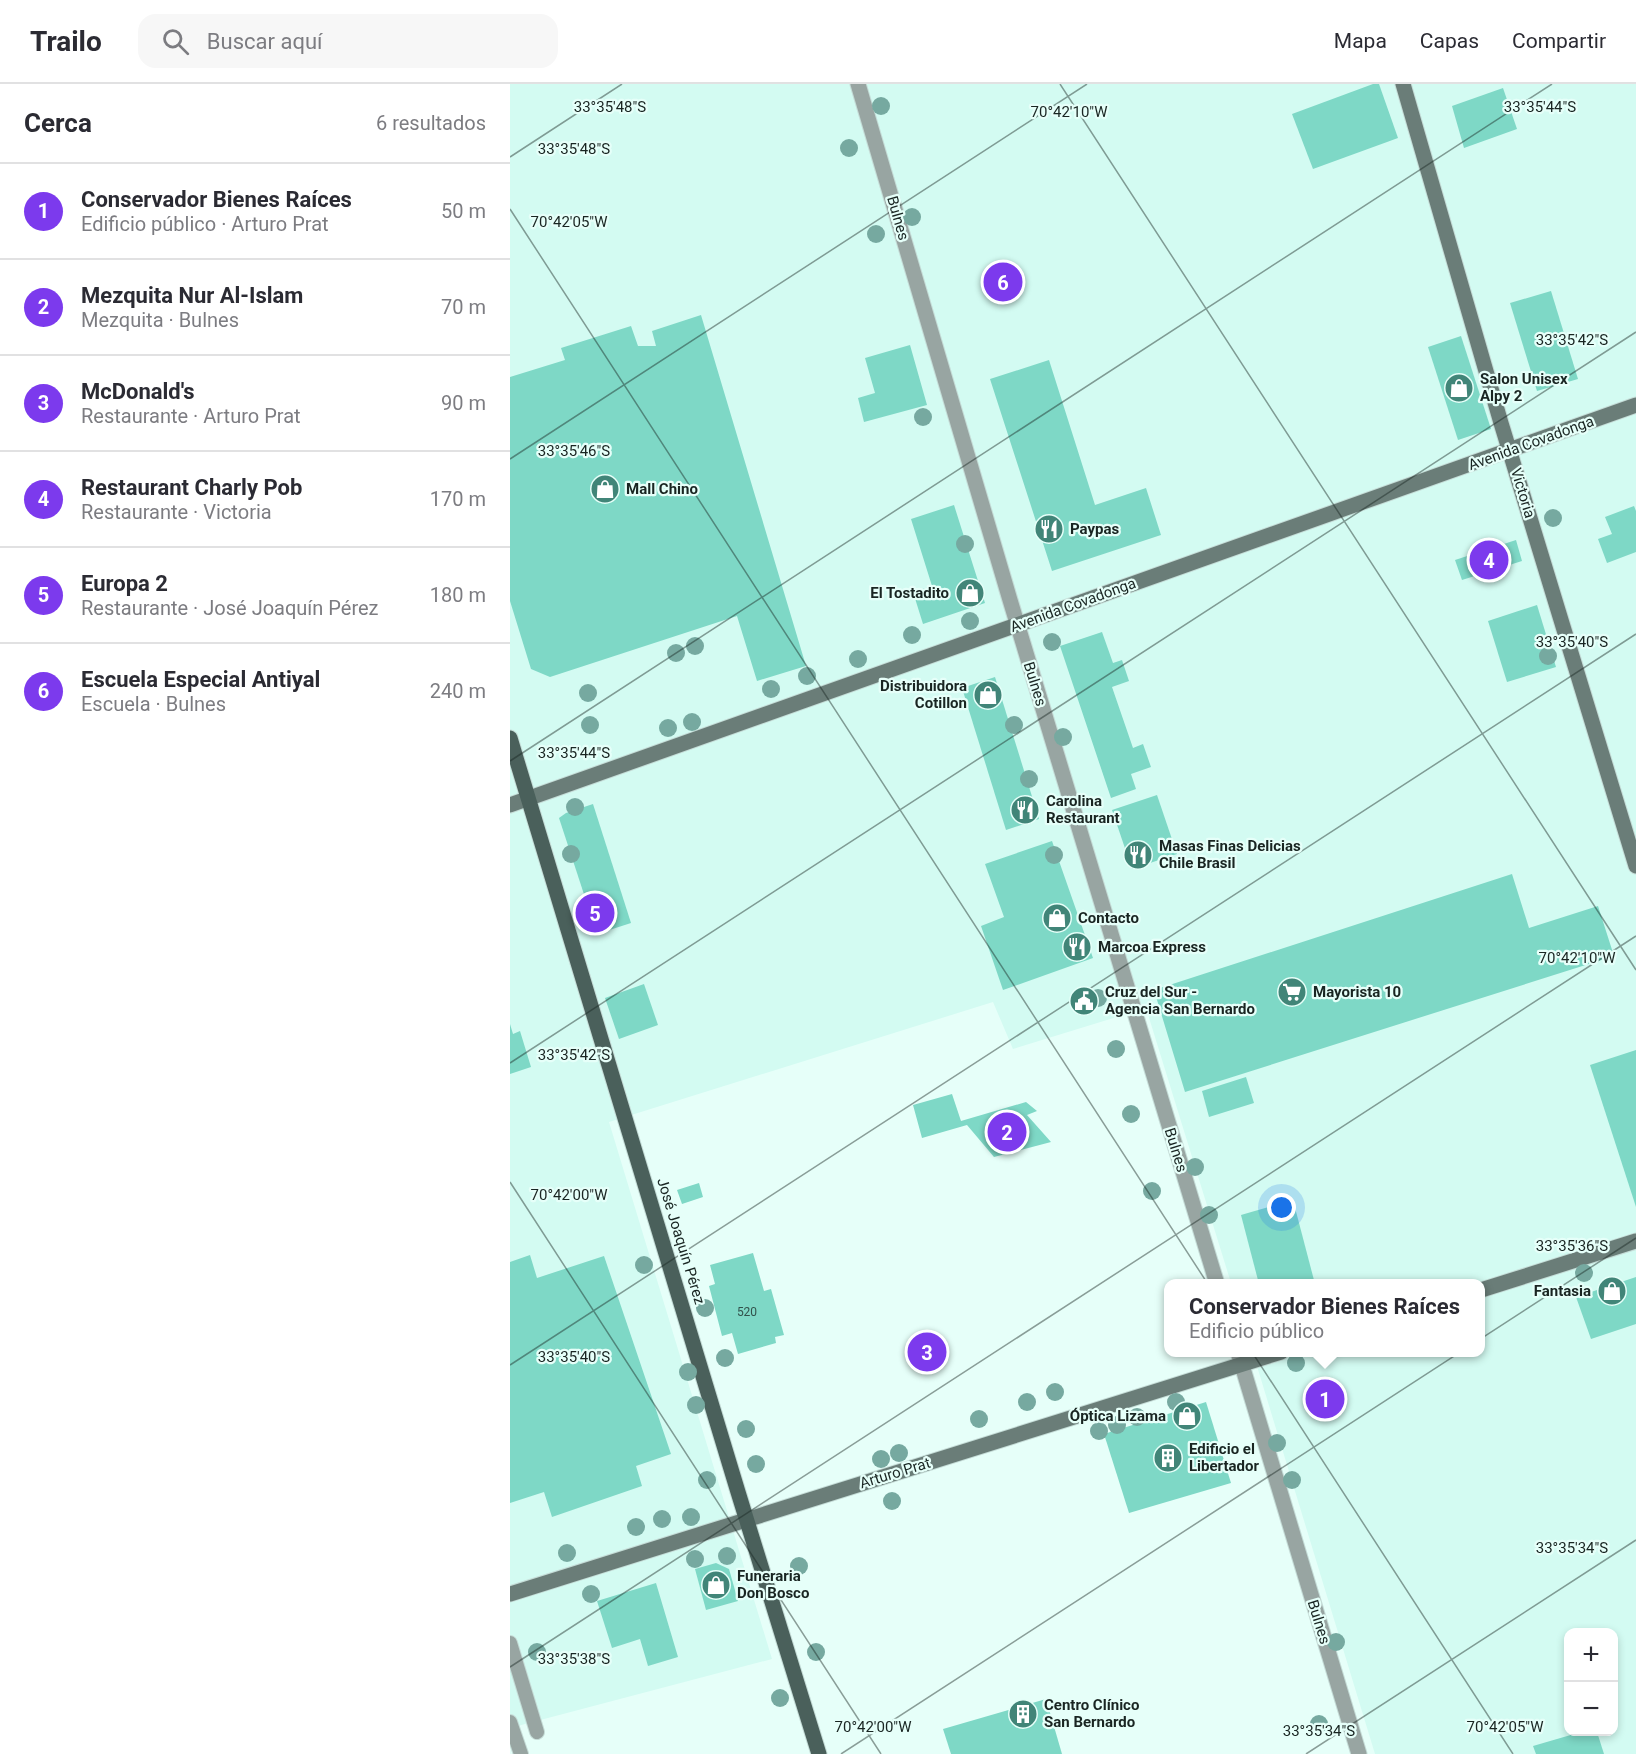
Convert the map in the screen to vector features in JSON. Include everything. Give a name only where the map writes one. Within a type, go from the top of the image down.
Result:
[{"type":"main road","name":"José Joaquín Pérez","points":[[510,738],[819,1754]]},
{"type":"street","name":"Bulnes","points":[[858,84],[1017,625],[1214,1279]]},
{"type":"street","name":"Victoria","points":[[1403,84],[1509,450],[1636,866]]},
{"type":"street","name":"Avenida Covadonga","points":[[510,805],[1636,405]]},
{"type":"street","points":[[1485,1289],[1636,1242]]},
{"type":"street","name":"Bulnes","points":[[1239,1359],[1359,1754]]},
{"type":"street","name":"Arturo Prat","points":[[510,1594],[746,1520],[1239,1359]]},
{"type":"lane","points":[[511,1648],[537,1732]]},
{"type":"lane","points":[[510,1722],[521,1754]]},
{"type":"shaded area","points":[[510,84],[1636,84],[1636,1754],[1375,1754],[1254,1357],[1485,1357],[1485,1279],[1230,1279],[1146,1008],[1013,1049],[993,1002],[609,1122],[772,1659],[510,1728]]},
{"type":"building","points":[[1373,84],[1379,84],[1398,138],[1313,169],[1292,114]]},
{"type":"building","points":[[1503,88],[1517,129],[1464,148],[1452,106]]},
{"type":"building","points":[[1551,291],[1578,379],[1537,391],[1510,303]]},
{"type":"building","name":"Mall Chino","points":[[701,315],[806,666],[757,681],[737,616],[550,677],[531,669],[510,601],[510,377],[565,360],[561,348],[631,326],[638,346],[656,346],[652,331]]},
{"type":"building","name":"Salon Unisex Alpy 2","points":[[1461,336],[1491,429],[1458,440],[1428,347]]},
{"type":"building","points":[[910,345],[927,405],[864,422],[858,398],[875,393],[865,358]]},
{"type":"building","points":[[1049,360],[1095,505],[1146,488],[1161,535],[1052,571],[990,379]]},
{"type":"building","points":[[954,505],[985,603],[923,624],[913,592],[932,586],[911,519]]},
{"type":"building","points":[[1634,506],[1636,552],[1607,563],[1598,539],[1612,534],[1605,517]]},
{"type":"building","points":[[1516,540],[1522,561],[1462,580],[1455,560]]},
{"type":"building","points":[[1537,605],[1556,667],[1507,682],[1488,621]]},
{"type":"building","points":[[1102,632],[1113,663],[1122,660],[1129,681],[1112,687],[1133,748],[1143,744],[1151,767],[1131,774],[1136,789],[1111,798],[1060,646]]},
{"type":"building","points":[[995,677],[1039,819],[1006,830],[962,688]]},
{"type":"building","points":[[1157,795],[1177,854],[1132,869],[1112,810]]},
{"type":"building","points":[[593,804],[631,923],[597,934],[559,818],[566,813]]},
{"type":"building","points":[[1052,841],[1093,958],[1003,990],[981,926],[1004,917],[985,864]]},
{"type":"building","points":[[1512,874],[1529,928],[1598,906],[1614,956],[1185,1092],[1154,990]]},
{"type":"building","points":[[644,984],[658,1025],[619,1039],[605,998]]},
{"type":"building","points":[[510,1024],[513,1034],[520,1031],[531,1067],[510,1074]]},
{"type":"building","points":[[1636,1050],[1636,1207],[1590,1065]]},
{"type":"building","points":[[1246,1077],[1254,1103],[1209,1117],[1202,1091]]},
{"type":"building","points":[[952,1094],[961,1121],[1026,1102],[1037,1111],[1027,1115],[1051,1142],[994,1157],[967,1125],[922,1138],[913,1105]]},
{"type":"building","points":[[699,1183],[703,1197],[682,1204],[677,1190]]},
{"type":"building","points":[[1293,1200],[1314,1279],[1258,1279],[1241,1215]]},
{"type":"building","points":[[753,1253],[764,1291],[771,1289],[784,1335],[775,1337],[776,1343],[738,1354],[732,1333],[722,1336],[709,1286],[715,1284],[710,1265]]},
{"type":"building","points":[[530,1255],[537,1278],[604,1256],[671,1454],[636,1466],[642,1486],[552,1517],[544,1492],[510,1503],[510,1262]]},
{"type":"building","points":[[1636,1277],[1636,1324],[1591,1339],[1576,1297]]},
{"type":"building","name":"Edificio el Libertador","points":[[1206,1402],[1231,1483],[1129,1513],[1104,1434]]},
{"type":"building","name":"Funeraria Don Bosco","points":[[716,1563],[729,1569],[738,1601],[706,1610],[695,1569]]},
{"type":"building","points":[[656,1583],[678,1657],[648,1666],[640,1639],[612,1648],[597,1601]]},
{"type":"building","name":"Centro Clínico San Bernardo","points":[[1046,1699],[1062,1754],[951,1754],[943,1729]]},
{"type":"building","points":[[1567,1736],[1598,1736],[1604,1754],[1536,1754],[1533,1746]]},
{"type":"place","name":"Escuela Especial Antiyal","points":[[1003,282]]},
{"type":"place","name":"Salon Unisex Alpy 2","points":[[1459,388]]},
{"type":"place","name":"Mall Chino","points":[[605,489]]},
{"type":"place","name":"Paypas","points":[[1049,529]]},
{"type":"place","name":"Restaurant Charly Pob","points":[[1489,560]]},
{"type":"place","name":"El Tostadito","points":[[970,593]]},
{"type":"place","name":"Distribuidora Cotillon","points":[[988,695]]},
{"type":"place","name":"Carolina Restaurant","points":[[1025,810]]},
{"type":"place","name":"Masas Finas Delicias Chile Brasil","points":[[1138,855]]},
{"type":"place","name":"Europa 2","points":[[595,913]]},
{"type":"place","name":"Contacto","points":[[1057,918]]},
{"type":"place","name":"Marcoa Express","points":[[1077,947]]},
{"type":"place","name":"Mayorista 10","points":[[1292,992]]},
{"type":"place","name":"Cruz del Sur - Agencia San Bernardo","points":[[1084,1001]]},
{"type":"place","name":"Mezquita Nur Al-Islam","points":[[1007,1132]]},
{"type":"place","name":"Fantasia","points":[[1612,1291]]},
{"type":"place","name":"McDonald's","points":[[927,1352]]},
{"type":"place","name":"Conservador Bienes Raíces","points":[[1325,1399]]},
{"type":"place","name":"Óptica Lizama","points":[[1187,1416]]},
{"type":"place","name":"Edificio el Libertador","points":[[1168,1458]]},
{"type":"place","name":"Funeraria Don Bosco","points":[[716,1585]]},
{"type":"place","name":"Centro Clínico San Bernardo","points":[[1023,1714]]}]
